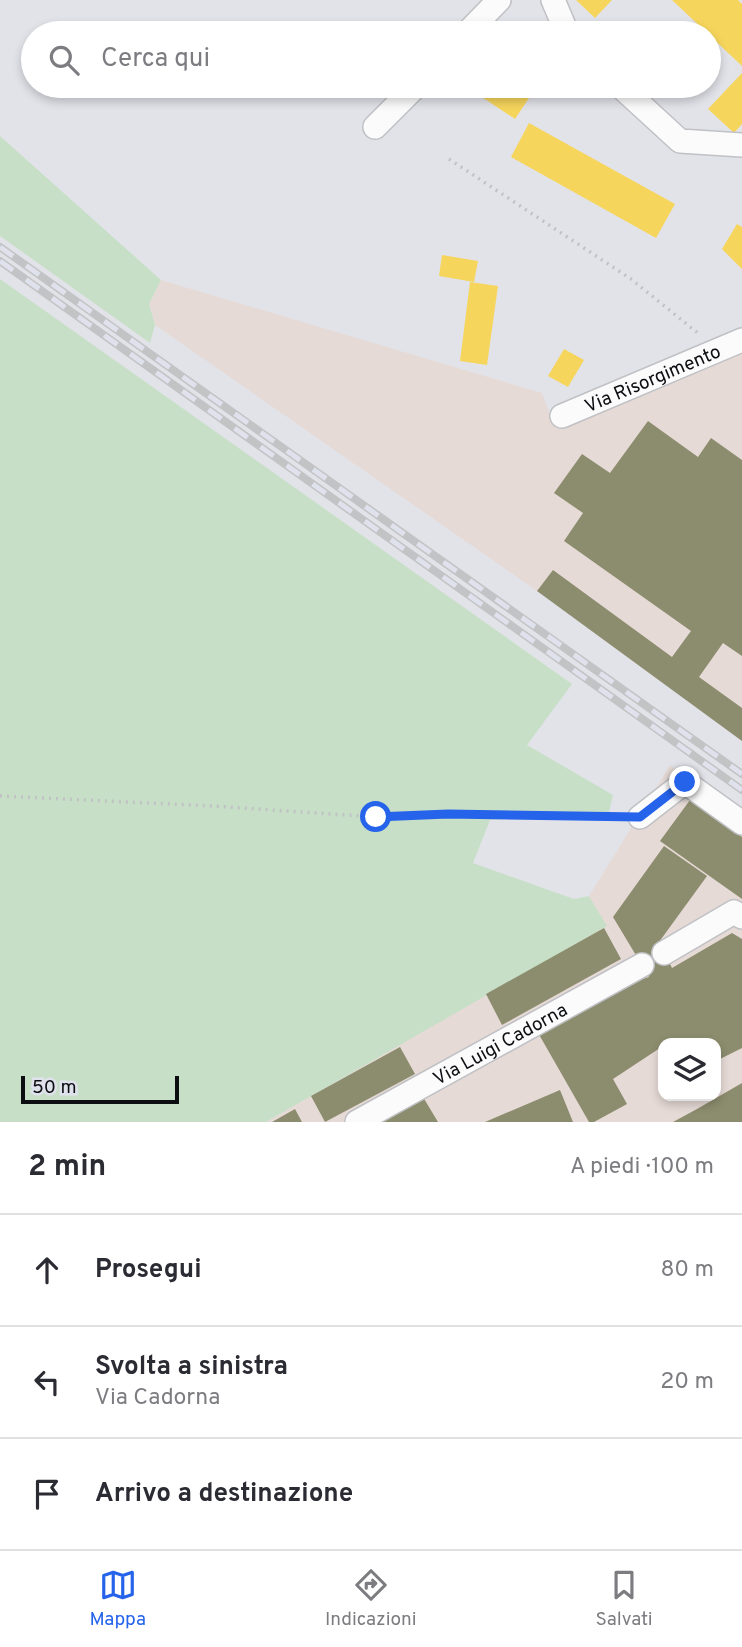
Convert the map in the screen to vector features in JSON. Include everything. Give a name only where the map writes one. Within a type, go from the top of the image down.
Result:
[{"type":"street","points":[[479,21],[499,0]]},
{"type":"street","points":[[553,0],[563,21]]},
{"type":"street","points":[[376,127],[404,98]]},
{"type":"street","points":[[634,98],[680,141],[742,145]]},
{"type":"street","name":"Via Risorgimento","points":[[562,416],[742,340]]},
{"type":"street","points":[[640,817],[685,782],[742,823]]},
{"type":"street","points":[[664,953],[734,912],[742,917]]},
{"type":"street","name":"Via Luigi Cadorna","points":[[357,1122],[642,965]]},
{"type":"path","points":[[449,159],[631,279],[719,351]]},
{"type":"path","points":[[0,796],[376,817],[448,814],[640,817]]},
{"type":"shaded area","points":[[161,280],[542,393],[554,425],[742,347],[742,741],[537,591],[155,325],[149,304]]},
{"type":"shaded area","points":[[670,765],[742,816],[742,1122],[266,1122],[606,926],[589,896]]},
{"type":"green space","points":[[0,136],[161,280],[149,304],[155,325],[150,343],[0,236]]},
{"type":"green space","points":[[0,279],[572,684],[527,745],[613,795],[609,812],[490,820],[473,863],[574,899],[589,896],[607,926],[266,1122],[0,1122]]},
{"type":"building: Abitazioni","points":[[576,0],[612,0],[595,18]]},
{"type":"building: Abitazioni","points":[[672,0],[738,0],[742,4],[742,66],[721,46],[721,21],[694,21]]},
{"type":"building: Abitazioni","points":[[742,73],[742,124],[734,133],[708,109]]},
{"type":"building: Abitazioni","points":[[484,98],[529,98],[515,119]]},
{"type":"building: Abitazioni","points":[[529,123],[675,204],[656,238],[511,157]]},
{"type":"building: Abitazioni","points":[[737,224],[742,227],[742,269],[722,249]]},
{"type":"building: Abitazioni","points":[[442,255],[478,261],[474,282],[439,276]]},
{"type":"building: Abitazioni","points":[[470,282],[498,286],[487,365],[460,361]]},
{"type":"building: Abitazioni","points":[[564,349],[584,360],[568,387],[548,376]]},
{"type":"building: Industria","points":[[648,421],[698,457],[711,438],[742,460],[742,656],[723,643],[699,677],[742,708],[742,741],[537,591],[553,570],[672,657],[691,631],[564,541],[583,513],[554,493],[582,454],[610,473]]},
{"type":"building: Industria","points":[[690,800],[742,837],[742,899],[660,841]]},
{"type":"building: Industria","points":[[664,846],[707,876],[659,942],[672,968],[732,933],[742,939],[742,1048],[721,1058],[721,1038],[658,1038],[658,1049],[613,1079],[627,1104],[594,1122],[589,1122],[537,1031],[621,985],[649,977],[613,917]]},
{"type":"building: Industria","points":[[604,928],[621,959],[502,1025],[486,994]]},
{"type":"building: Industria","points":[[400,1047],[415,1074],[325,1122],[311,1096]]},
{"type":"building: Industria","points":[[742,1083],[742,1122],[673,1122],[711,1101],[721,1101],[721,1095]]},
{"type":"building: Industria","points":[[560,1090],[573,1122],[485,1122]]},
{"type":"building: Industria","points":[[423,1097],[438,1122],[382,1122]]},
{"type":"building: Industria","points":[[295,1109],[302,1122],[272,1122]]},
{"type":"railway","points":[[0,247],[742,774]]},
{"type":"railway","points":[[0,261],[742,790]]},
{"type":"route","points":[[376,817],[448,814],[640,817],[685,782]]}]
